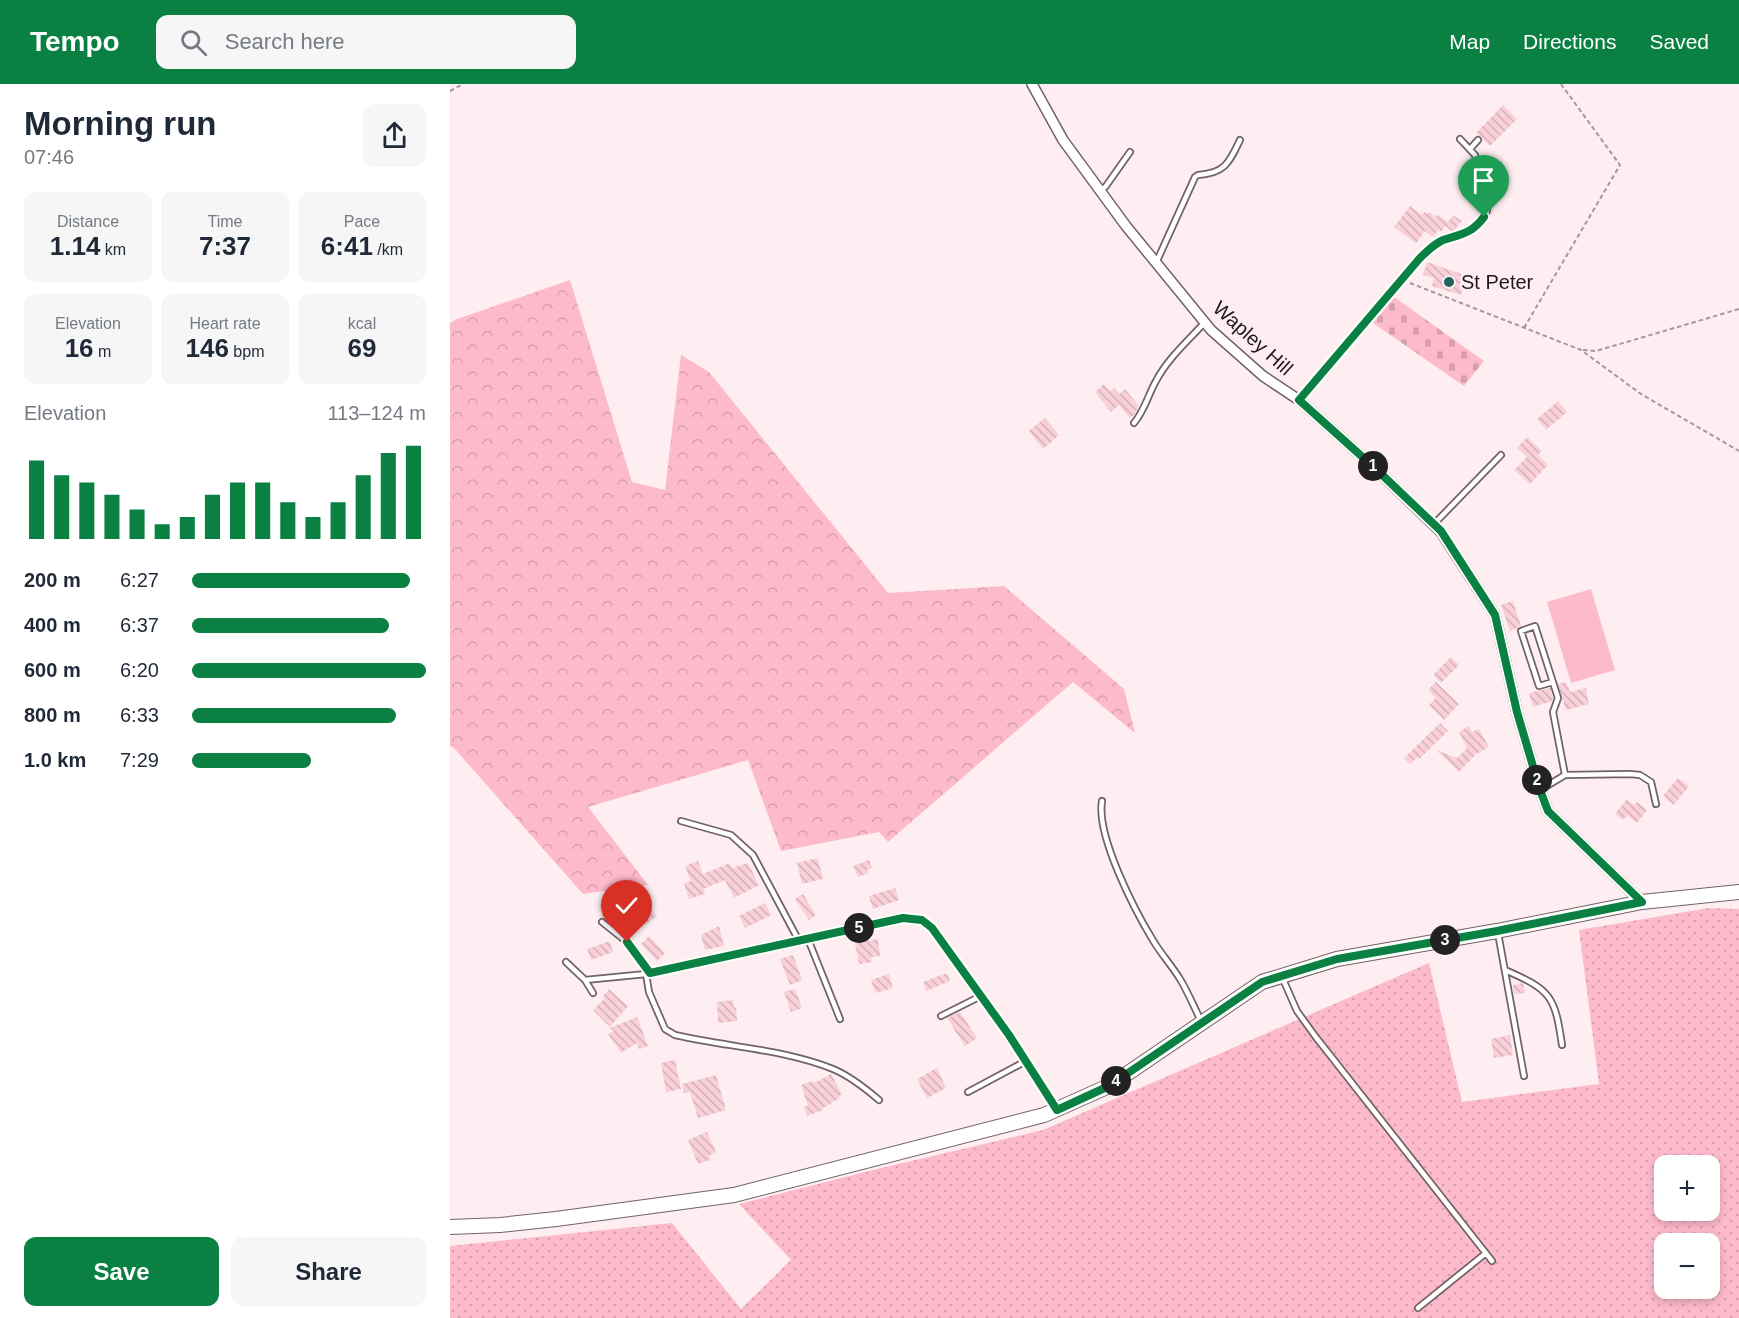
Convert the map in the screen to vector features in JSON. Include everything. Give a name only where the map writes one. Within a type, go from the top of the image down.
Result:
[{"type":"main road","points":[[450,1227],[556,1219],[734,1195],[1044,1115],[1109,1086],[1262,982],[1337,959],[1497,931],[1642,902],[1739,892]]},
{"type":"street","name":"Wapley Hill","points":[[1032,84],[1063,140],[1156,263],[1211,330],[1263,376],[1299,400],[1441,531],[1495,615],[1517,712],[1548,811],[1642,902]]},
{"type":"lane","points":[[1299,400],[1432,246],[1470,232],[1484,217],[1488,202],[1475,155],[1460,139]]},
{"type":"lane","points":[[1156,263],[1196,177],[1222,169],[1230,160],[1240,140]]},
{"type":"lane","points":[[1470,149],[1478,140]]},
{"type":"lane","points":[[1101,191],[1130,152]]},
{"type":"lane","points":[[1134,423],[1168,363],[1205,322]]},
{"type":"lane","points":[[1434,524],[1500,454]]},
{"type":"lane","points":[[1553,682],[1539,686],[1521,631],[1535,626],[1553,682],[1558,698],[1553,712],[1565,775]]},
{"type":"lane","points":[[1540,790],[1565,775],[1585,773],[1640,775],[1651,782],[1656,804]]},
{"type":"lane","points":[[1102,801],[1101,820],[1107,842],[1128,890],[1152,939],[1181,981],[1202,1023]]},
{"type":"lane","points":[[681,821],[731,835],[753,855],[799,941]]},
{"type":"lane","points":[[585,980],[648,973],[903,918],[922,920],[932,928],[981,996],[1057,1110]]},
{"type":"lane","points":[[602,922],[627,942],[648,973],[649,992],[665,1029],[675,1035],[798,1059],[834,1069],[879,1100]]},
{"type":"lane","points":[[1497,931],[1524,1076]]},
{"type":"lane","points":[[808,939],[840,1019]]},
{"type":"lane","points":[[566,962],[585,980],[593,993]]},
{"type":"lane","points":[[1505,970],[1540,988],[1554,1003],[1562,1045]]},
{"type":"lane","points":[[1282,976],[1297,1011],[1315,1036],[1492,1261]]},
{"type":"lane","points":[[941,1017],[981,996]]},
{"type":"lane","points":[[968,1092],[1026,1061]]},
{"type":"lane","points":[[1418,1308],[1486,1253]]},
{"type":"path","points":[[450,91],[463,84]]},
{"type":"path","points":[[1524,328],[1620,165],[1561,84]]},
{"type":"path","points":[[1402,280],[1581,350],[1641,394],[1739,451]]},
{"type":"path","points":[[1581,350],[1596,351],[1739,309]]},
{"type":"green space","points":[[570,280],[632,482],[665,490],[681,355],[709,372],[888,593],[1004,586],[1124,689],[1135,733],[1073,682],[888,842],[879,832],[781,851],[748,760],[588,807],[648,885],[583,894],[450,746],[450,323]]},
{"type":"green space","points":[[1394,297],[1484,361],[1464,386],[1373,323]]},
{"type":"green space","points":[[1591,589],[1615,670],[1571,683],[1547,602]]},
{"type":"green space","points":[[1709,908],[1739,909],[1739,1318],[450,1318],[450,1246],[672,1223],[741,1309],[791,1260],[739,1204],[1043,1130],[1429,963],[1462,1102],[1599,1084],[1579,930]]},
{"type":"building","points":[[1503,105],[1517,119],[1490,146],[1476,133]]},
{"type":"building","points":[[1410,206],[1422,215],[1424,212],[1427,214],[1429,212],[1448,222],[1453,215],[1462,221],[1453,232],[1445,226],[1433,237],[1425,231],[1416,243],[1394,227]]},
{"type":"building","name":"St Peter","points":[[1427,262],[1467,276],[1461,295],[1432,286],[1434,278],[1423,275]]},
{"type":"building","points":[[1104,384],[1110,391],[1114,388],[1119,394],[1125,389],[1139,406],[1135,414],[1130,418],[1119,405],[1111,412],[1095,392]]},
{"type":"building","points":[[1558,401],[1567,412],[1546,430],[1537,419]]},
{"type":"building","points":[[1045,418],[1059,435],[1043,449],[1029,431]]},
{"type":"building","points":[[1527,437],[1542,451],[1538,455],[1548,465],[1530,484],[1514,470],[1527,457],[1517,448]]},
{"type":"building","points":[[1513,601],[1521,626],[1510,631],[1501,605]]},
{"type":"building","points":[[1451,657],[1459,665],[1441,683],[1433,675]]},
{"type":"building","points":[[1436,682],[1459,704],[1444,720],[1429,705],[1436,698],[1428,690]]},
{"type":"building","points":[[1566,682],[1570,692],[1586,688],[1589,704],[1566,710],[1558,684]]},
{"type":"building","points":[[1550,688],[1552,701],[1533,707],[1529,693]]},
{"type":"building","points":[[1440,723],[1448,731],[1419,759],[1418,757],[1410,764],[1404,758]]},
{"type":"building","points":[[1469,726],[1472,732],[1479,729],[1489,747],[1475,755],[1459,772],[1436,750],[1457,758],[1467,748],[1459,732]]},
{"type":"building","points":[[1678,778],[1689,786],[1674,805],[1663,796]]},
{"type":"building","points":[[1627,799],[1634,805],[1637,802],[1647,810],[1637,823],[1627,815],[1623,820],[1615,814]]},
{"type":"building","points":[[818,858],[823,879],[802,884],[797,863]]},
{"type":"building","points":[[869,860],[872,868],[867,870],[868,873],[858,877],[853,866]]},
{"type":"building","points":[[698,861],[703,874],[730,863],[732,868],[748,863],[759,885],[734,898],[725,880],[703,889],[705,894],[689,899],[684,883],[691,881],[685,866]]},
{"type":"building","points":[[895,888],[899,900],[873,909],[869,896]]},
{"type":"building","points":[[803,894],[816,915],[809,920],[795,899]]},
{"type":"building","points":[[610,895],[621,906],[611,916],[600,905]]},
{"type":"building","points":[[642,897],[657,916],[645,925],[628,909]]},
{"type":"building","points":[[765,903],[771,915],[745,928],[739,916]]},
{"type":"building","points":[[719,926],[724,946],[705,950],[701,935]]},
{"type":"building","points":[[649,936],[665,953],[657,961],[641,944]]},
{"type":"building","points":[[878,939],[880,956],[871,957],[872,962],[859,964],[855,943]]},
{"type":"building","points":[[610,942],[613,952],[591,960],[587,949]]},
{"type":"building","points":[[793,955],[802,980],[790,985],[780,959]]},
{"type":"building","points":[[947,973],[950,981],[926,991],[923,982]]},
{"type":"building","points":[[889,974],[893,988],[875,993],[871,980]]},
{"type":"building","points":[[1523,983],[1525,993],[1514,994],[1513,985]]},
{"type":"building","points":[[609,989],[628,1006],[610,1027],[593,1010],[605,998],[603,996]]},
{"type":"building","points":[[795,989],[802,1008],[791,1012],[784,992]]},
{"type":"building","points":[[733,1000],[737,1021],[718,1023],[717,1002]]},
{"type":"building","points":[[960,1012],[977,1038],[965,1046],[947,1018]]},
{"type":"building","points":[[637,1017],[648,1046],[639,1049],[637,1043],[621,1053],[608,1034],[614,1031],[610,1028]]},
{"type":"building","points":[[1510,1035],[1513,1055],[1494,1058],[1491,1039]]},
{"type":"building","points":[[675,1060],[681,1089],[666,1092],[661,1063]]},
{"type":"building","points":[[937,1068],[946,1088],[927,1098],[917,1079]]},
{"type":"building","points":[[831,1074],[842,1094],[840,1098],[823,1110],[807,1116],[804,1107],[808,1106],[801,1085],[813,1081],[814,1083]]},
{"type":"building","points":[[716,1075],[726,1110],[698,1118],[690,1092],[684,1093],[682,1084]]},
{"type":"building","points":[[707,1132],[716,1152],[710,1155],[710,1160],[698,1164],[688,1140]]},
{"type":"place","name":"St Peter","points":[[1449,282]]},
{"type":"route","points":[[627,942],[650,973],[903,918],[922,920],[932,928],[1009,1035],[1057,1110],[1109,1086],[1262,982],[1337,959],[1497,931],[1642,902],[1548,811],[1517,712],[1495,615],[1441,531],[1299,400],[1432,246],[1470,232],[1484,217]]}]
